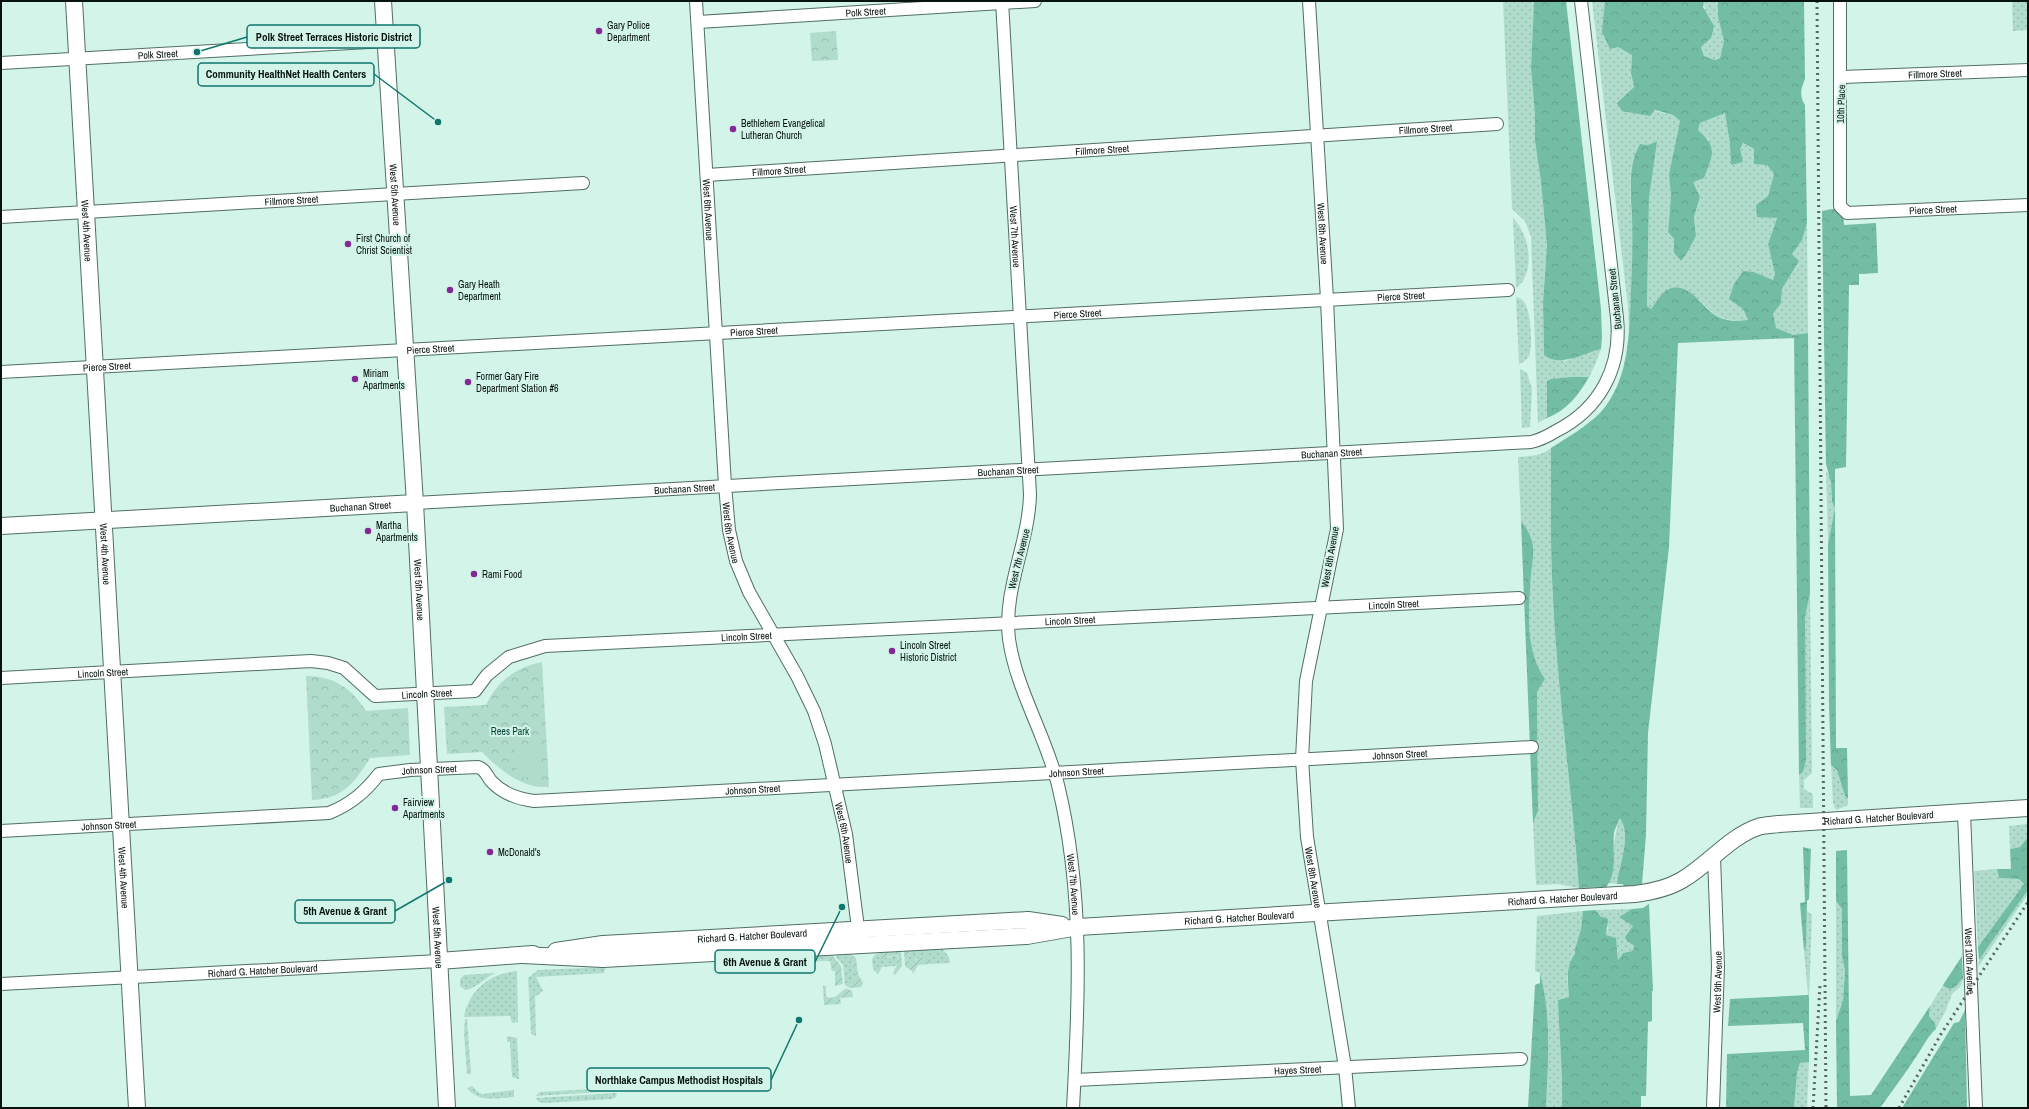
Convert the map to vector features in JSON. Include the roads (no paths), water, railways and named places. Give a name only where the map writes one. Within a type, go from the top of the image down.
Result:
[{"type":"main road","name":"West 4th Avenue","points":[[74,1],[137,1108]]},
{"type":"main road","name":"West 5th Avenue","points":[[383,1],[415,503],[447,1108]]},
{"type":"main road","name":"Buchanan Street","points":[[1,526],[415,503]]},
{"type":"main road","name":"Richard G. Hatcher Boulevard","points":[[439,961],[523,955],[603,944],[688,947],[861,945],[1027,936],[1078,927],[1319,914],[1644,893],[1680,881],[1741,836],[1758,827],[1823,821],[2028,808]]},
{"type":"main road","name":"Richard G. Hatcher Boulevard","points":[[688,947],[858,930],[1028,920],[1078,927]]},
{"type":"street","name":"West 6th Avenue","points":[[696,1],[729,530],[736,561],[749,592],[772,635],[797,676],[814,711],[825,744],[847,839],[861,945]]},
{"type":"street","name":"Polk Street","points":[[698,22],[1035,1]]},
{"type":"street","name":"West 8th Avenue","points":[[1309,1],[1318,136],[1335,453],[1336,529],[1306,681],[1302,759],[1307,837],[1345,1067],[1349,1108]]},
{"type":"street","name":"Buchanan Street","points":[[415,503],[1536,441],[1563,428],[1592,405],[1605,385],[1616,355],[1618,327],[1581,1]]},
{"type":"street","name":"10th Place","points":[[1840,1],[1842,77],[1839,140],[1840,206]]},
{"type":"street","name":"West 7th Avenue","points":[[1002,2],[1029,468],[1029,518],[1010,592],[1009,623],[1012,657],[1054,772],[1069,843],[1078,927],[1079,1003],[1073,1108]]},
{"type":"street","name":"Polk Street","points":[[1,64],[77,58],[386,41]]},
{"type":"street","name":"Fillmore Street","points":[[1842,77],[2028,70]]},
{"type":"street","name":"Fillmore Street","points":[[707,175],[1497,124]]},
{"type":"street","name":"Fillmore Street","points":[[1,217],[583,183]]},
{"type":"street","name":"Pierce Street","points":[[1840,206],[1847,213],[2028,205]]},
{"type":"street","name":"Pierce Street","points":[[1,372],[1508,290]]},
{"type":"street","name":"Lincoln Street","points":[[1,678],[311,661],[328,663],[344,668],[375,696],[475,691],[487,675],[508,658],[545,646],[1520,598]]},
{"type":"street","name":"Johnson Street","points":[[1,831],[329,813],[357,798],[382,772],[429,769],[481,768],[500,788],[518,798],[534,800],[1532,747]]},
{"type":"street","name":"West 10th Avenue","points":[[1964,813],[1976,1108]]},
{"type":"street","name":"West 9th Avenue","points":[[1713,1108],[1718,966],[1714,857]]},
{"type":"street","name":"Richard G. Hatcher Boulevard","points":[[1,984],[439,961]]},
{"type":"street","name":"Hayes Street","points":[[1075,1080],[1521,1058]]},
{"type":"railway","points":[[1817,1],[1826,1108]]},
{"type":"railway","points":[[1899,1108],[1941,1034],[2028,902]]},
{"type":"railway","points":[[1813,1108],[1820,985]]},
{"type":"place","name":"Gary Police Department","points":[[599,31]]},
{"type":"place","name":"Polk Street Terraces Historic District","points":[[197,52]]},
{"type":"place","name":"Community HealthNet Health Centers","points":[[438,122]]},
{"type":"place","name":"Bethlehem Evangelical Lutheran Church","points":[[733,129]]},
{"type":"place","name":"First Church of Christ Scientist","points":[[348,244]]},
{"type":"place","name":"Gary Heath Department","points":[[450,290]]},
{"type":"place","name":"Miriam Apartments","points":[[355,379]]},
{"type":"place","name":"Former Gary Fire Department Station #6","points":[[468,382]]},
{"type":"place","name":"Martha Apartments","points":[[368,531]]},
{"type":"place","name":"Rami Food","points":[[474,574]]},
{"type":"place","name":"Lincoln Street Historic District","points":[[892,651]]},
{"type":"place","name":"Fairview Apartments","points":[[395,808]]},
{"type":"place","name":"McDonald's","points":[[490,852]]},
{"type":"place","name":"5th Avenue & Grant","points":[[449,880]]},
{"type":"place","name":"6th Avenue & Grant","points":[[842,907]]},
{"type":"place","name":"Northlake Campus Methodist Hospitals","points":[[799,1020]]},
{"type":"park label","name":"Rees Park","points":[[510,731]]}]
